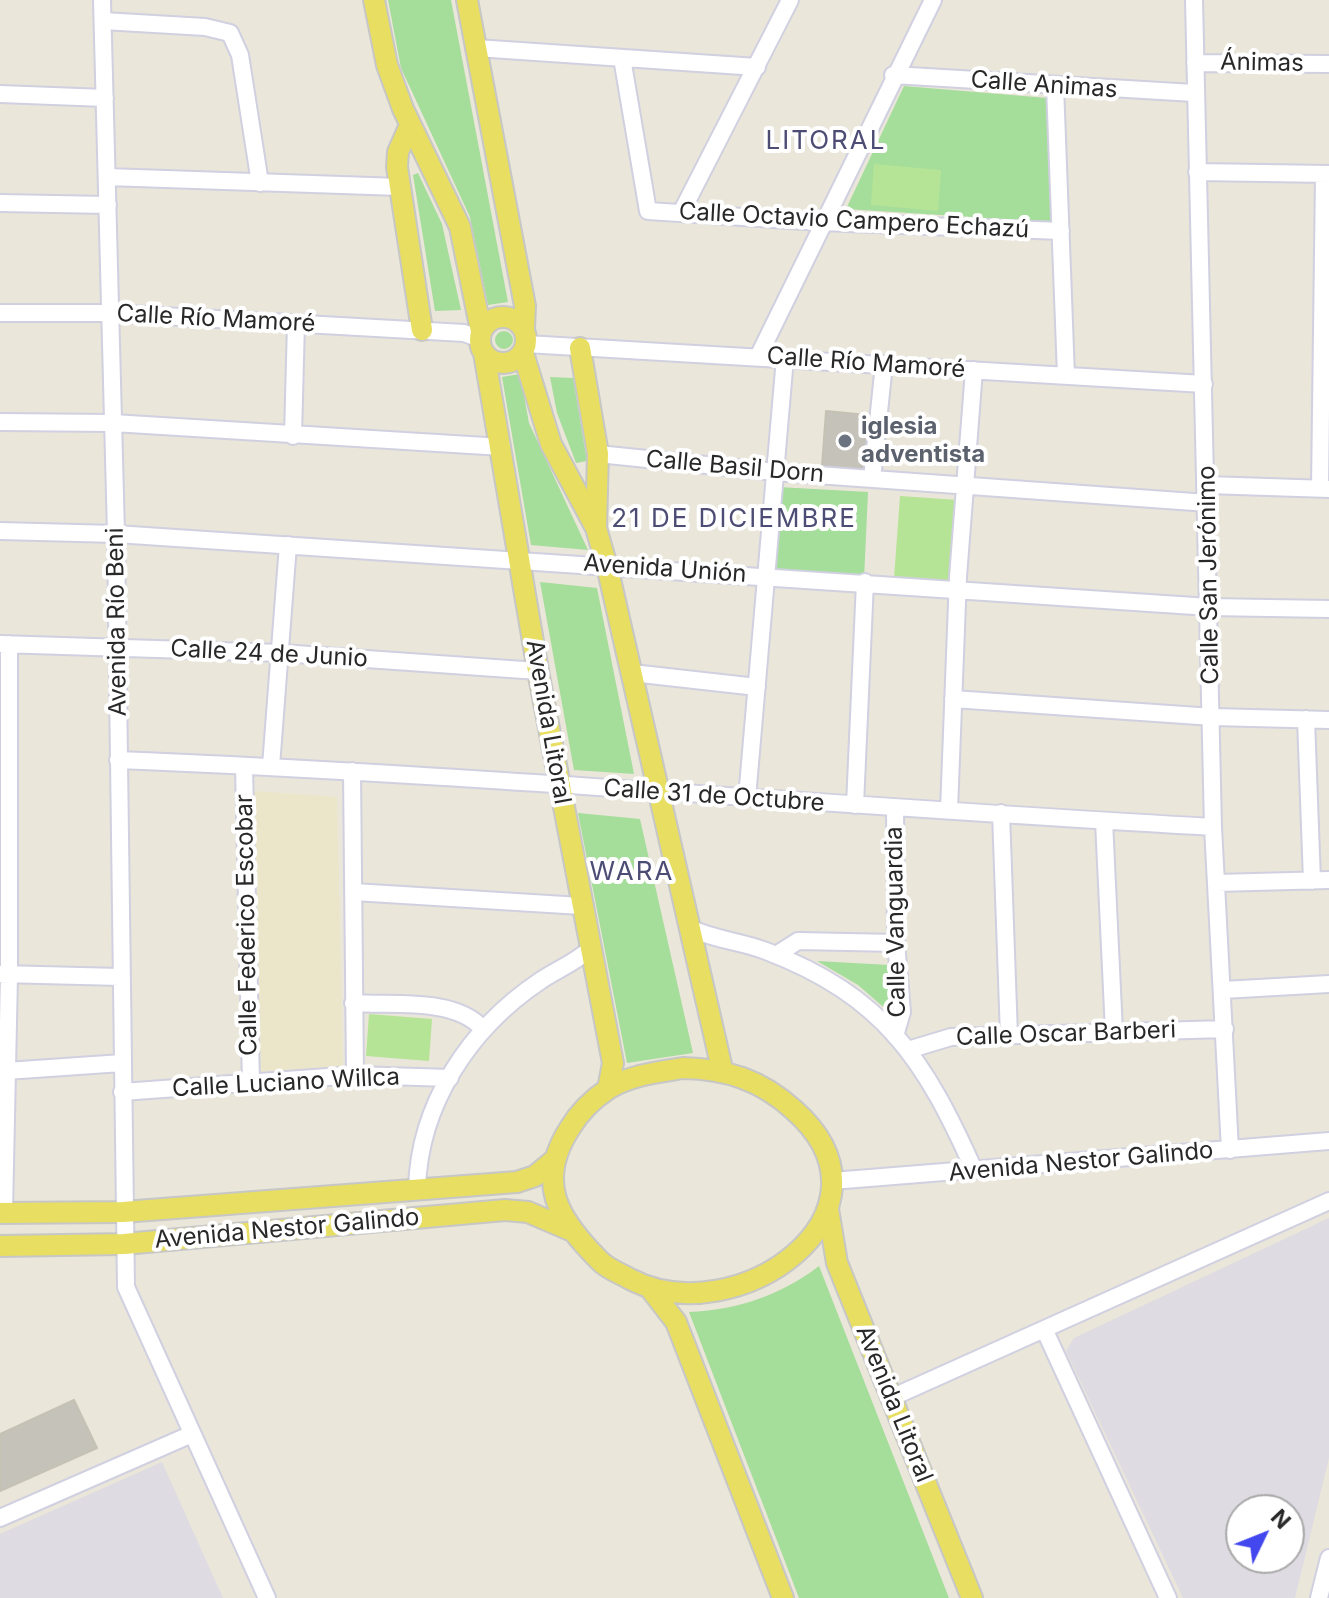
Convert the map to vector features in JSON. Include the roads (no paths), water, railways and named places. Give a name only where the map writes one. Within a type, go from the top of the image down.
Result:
[{"type":"main road","name":"Avenida Litoral","points":[[374,0],[387,65],[410,125],[460,227],[502,447],[559,787],[613,1063],[608,1089]]},
{"type":"main road","points":[[467,0],[525,306],[524,342],[551,444],[596,528],[607,566],[722,1069]]},
{"type":"main road","points":[[410,125],[398,152],[400,187],[422,330]]},
{"type":"main road","points":[[505,316],[524,342],[504,363],[482,341],[491,320],[505,316]]},
{"type":"main road","points":[[580,348],[598,454],[596,528]]},
{"type":"main road","points":[[683,1068],[722,1069],[783,1100],[807,1121],[827,1152],[832,1181],[828,1207],[813,1239],[794,1256],[745,1286],[690,1295],[652,1291],[604,1265],[570,1230],[551,1185],[553,1161],[559,1145],[579,1114],[608,1089],[640,1076],[683,1068]]},
{"type":"main road","name":"Avenida Nestor Galindo","points":[[2,1213],[123,1212],[517,1182],[535,1176],[553,1161]]},
{"type":"main road","name":"Avenida Litoral","points":[[828,1207],[837,1263],[972,1598]]},
{"type":"main road","name":"Avenida Nestor Galindo","points":[[0,1246],[124,1244],[505,1210],[528,1212],[570,1230]]},
{"type":"main road","points":[[652,1291],[676,1322],[783,1598]]},
{"type":"street","name":"Avenida Río Beni","points":[[102,0],[116,534],[126,1287],[267,1598]]},
{"type":"street","points":[[681,213],[790,0]]},
{"type":"street","points":[[758,357],[893,75],[933,0]]},
{"type":"street","name":"Calle San Jerónimo","points":[[1194,0],[1194,93],[1213,717],[1213,827],[1230,1150]]},
{"type":"street","points":[[103,21],[205,27],[230,33],[240,55],[260,183]]},
{"type":"street","points":[[476,48],[757,67]]},
{"type":"street","name":"Calle Octavio Campero Echazú","points":[[622,58],[648,211],[821,222],[1061,231]]},
{"type":"street","name":"Ánimas","points":[[1195,63],[1329,64]]},
{"type":"street","name":"Calle Animas","points":[[893,75],[1194,93]]},
{"type":"street","points":[[1055,86],[1066,376]]},
{"type":"street","points":[[0,94],[105,98]]},
{"type":"street","points":[[1197,172],[1327,174],[1325,488],[1207,485]]},
{"type":"street","points":[[107,177],[400,187]]},
{"type":"street","points":[[0,203],[108,205]]},
{"type":"street","name":"Calle Río Mamoré","points":[[0,313],[110,313],[422,330],[464,333],[482,341]]},
{"type":"street","points":[[293,436],[296,323]]},
{"type":"street","name":"Calle Río Mamoré","points":[[524,342],[580,348],[1204,384]]},
{"type":"street","points":[[747,798],[785,358]]},
{"type":"street","points":[[872,479],[884,364]]},
{"type":"street","points":[[949,810],[964,486],[974,370]]},
{"type":"street","points":[[0,422],[113,423],[502,447]]},
{"type":"street","name":"Calle Basil Dorn","points":[[598,454],[775,472],[1208,503]]},
{"type":"street","name":"Avenida Unión","points":[[0,531],[116,534],[521,559],[1209,607],[1329,609]]},
{"type":"street","points":[[271,766],[288,545]]},
{"type":"street","name":"Calle Vanguardia","points":[[855,805],[865,582]]},
{"type":"street","points":[[2,1213],[6,1071],[4,644]]},
{"type":"street","name":"Calle 24 de Junio","points":[[4,644],[117,645],[281,653],[538,671]]},
{"type":"street","points":[[632,673],[757,687]]},
{"type":"street","points":[[953,699],[1213,717],[1329,720]]},
{"type":"street","points":[[1216,883],[1320,881],[1306,719]]},
{"type":"street","name":"Calle 31 de Octubre","points":[[118,760],[271,766],[1213,827]]},
{"type":"street","name":"Calle Federico Escobar","points":[[244,766],[251,1084]]},
{"type":"street","points":[[352,771],[355,1075]]},
{"type":"street","name":"Calle Vanguardia","points":[[895,808],[896,943],[902,1012],[895,1036]]},
{"type":"street","points":[[1001,813],[1009,1036]]},
{"type":"street","points":[[1104,821],[1114,1032]]},
{"type":"street","points":[[354,892],[581,906]]},
{"type":"street","points":[[690,928],[776,955],[830,981],[879,1019],[908,1050],[936,1088],[974,1170]]},
{"type":"street","points":[[776,955],[798,941],[896,943]]},
{"type":"street","points":[[417,1189],[418,1154],[425,1128],[450,1078],[482,1028],[541,980],[577,961],[591,948]]},
{"type":"street","points":[[5,974],[121,977]]},
{"type":"street","points":[[1223,990],[1329,984]]},
{"type":"street","points":[[353,1003],[452,1010],[472,1017],[482,1028]]},
{"type":"street","name":"Calle Oscar Barberi","points":[[908,1050],[951,1037],[1225,1029]]},
{"type":"street","points":[[6,1071],[122,1063]]},
{"type":"street","name":"Calle Luciano Willca","points":[[122,1092],[355,1075],[450,1078]]},
{"type":"street","name":"Avenida Nestor Galindo","points":[[832,1181],[1329,1141]]},
{"type":"street","points":[[893,1397],[1329,1201]]},
{"type":"street","points":[[1045,1331],[1168,1598]]},
{"type":"street","points":[[0,1518],[192,1434]]},
{"type":"street","points":[[1319,1598],[1329,1558]]},
{"type":"place","name":"iglesia adventista","points":[[845,441]]},
{"type":"district","name":"LITORAL","points":[[826,141]]},
{"type":"district","name":"21 DE DICIEMBRE","points":[[734,519]]},
{"type":"district","name":"WARA","points":[[632,872]]}]
